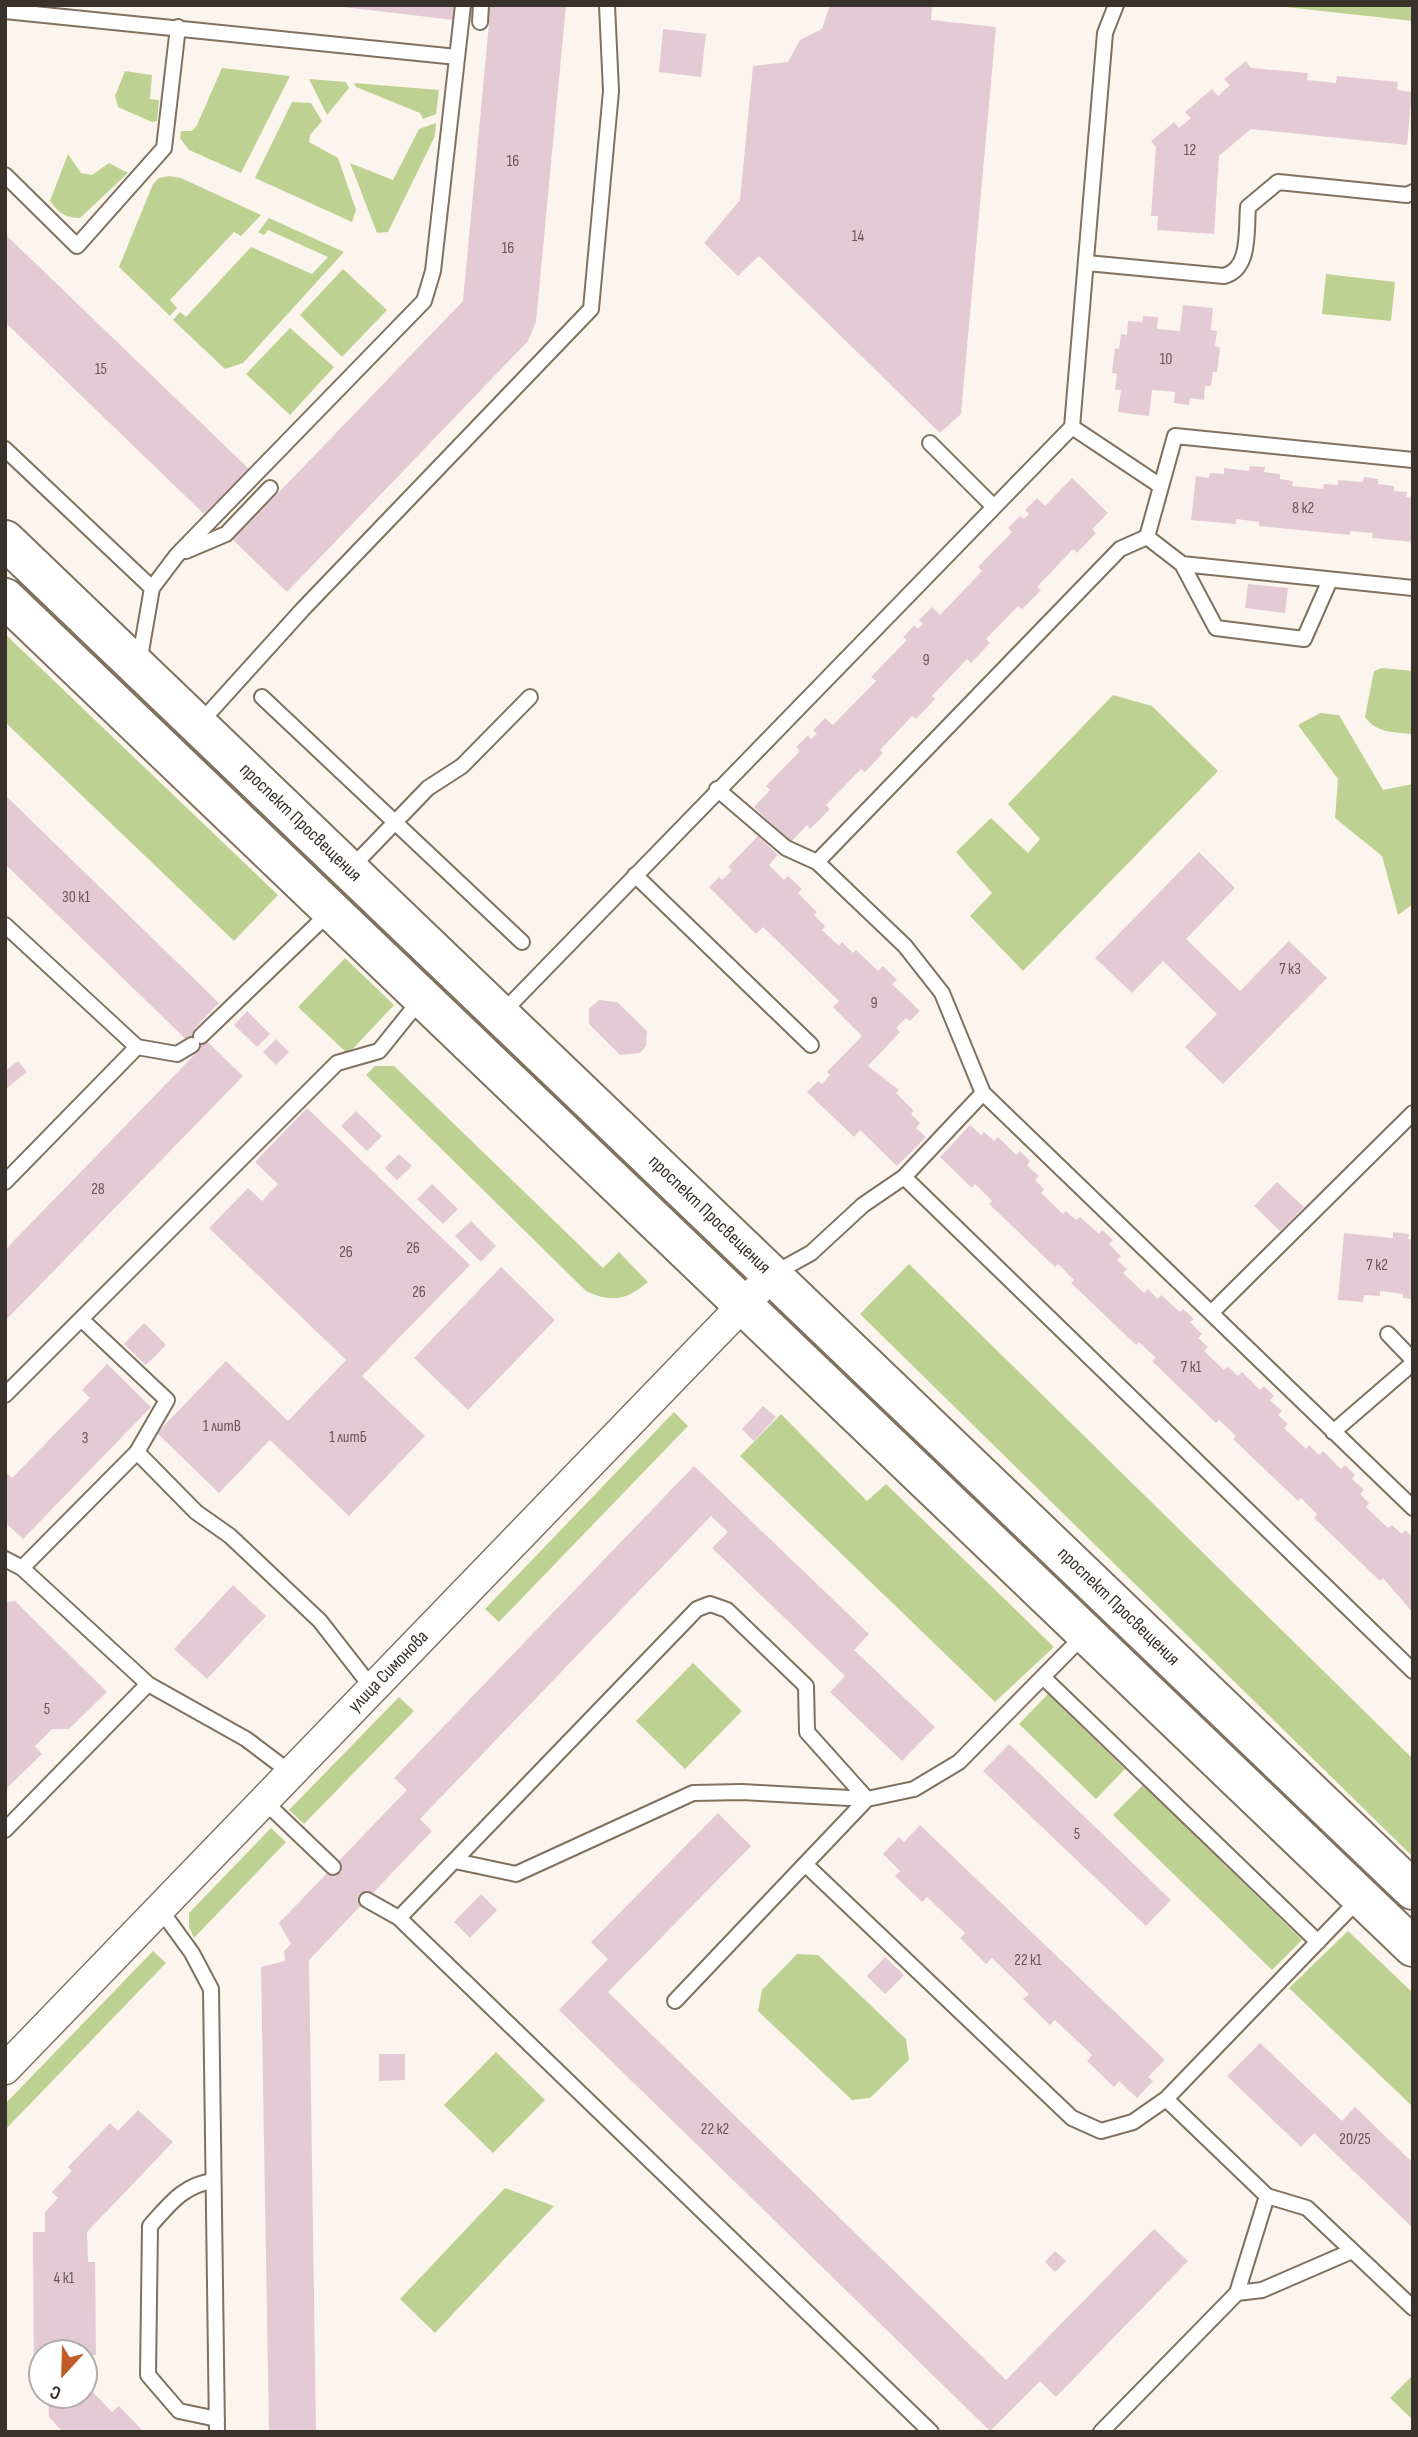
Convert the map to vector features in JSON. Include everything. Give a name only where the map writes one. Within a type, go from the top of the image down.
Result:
[{"type":"main road","name":"проспект Просвещения","points":[[5,540],[1413,1890]]},
{"type":"main road","points":[[5,598],[1413,1947]]},
{"type":"street","name":"улица Симонова","points":[[5,2069],[772,1275]]},
{"type":"lane","points":[[138,668],[152,588],[177,555],[425,301],[433,271],[463,5]]},
{"type":"lane","points":[[480,22],[481,5]]},
{"type":"lane","points":[[198,725],[303,608],[591,309],[611,91],[607,5]]},
{"type":"lane","points":[[500,1015],[1072,426],[1105,33],[1116,5]]},
{"type":"lane","points":[[5,11],[457,57]]},
{"type":"lane","points":[[5,174],[77,246],[164,148],[178,27]]},
{"type":"lane","points":[[1087,263],[1224,276],[1234,274],[1242,264],[1248,207],[1278,182],[1407,195],[1413,192]]},
{"type":"lane","points":[[1072,426],[1159,485]]},
{"type":"lane","points":[[1147,537],[1159,485],[1175,436],[1413,460]]},
{"type":"lane","points":[[930,443],[993,506]]},
{"type":"lane","points":[[5,449],[152,588]]},
{"type":"lane","points":[[177,555],[226,534],[270,488]]},
{"type":"lane","points":[[1147,537],[1182,564],[1216,628],[1304,639],[1330,580]]},
{"type":"lane","points":[[817,862],[1120,549],[1147,537]]},
{"type":"lane","points":[[1182,564],[1413,588]]},
{"type":"lane","points":[[262,697],[522,942]]},
{"type":"lane","points":[[349,870],[428,788],[462,766],[530,697]]},
{"type":"lane","points":[[717,789],[786,848],[817,862],[905,946],[942,993],[983,1093],[1413,1508]]},
{"type":"lane","points":[[635,875],[811,1045]]},
{"type":"lane","points":[[5,925],[137,1047],[177,1054],[197,1041],[331,911]]},
{"type":"lane","points":[[5,1395],[337,1063],[379,1051],[422,998]]},
{"type":"lane","points":[[5,1182],[137,1047]]},
{"type":"lane","points":[[772,1275],[811,1253],[863,1205],[904,1177],[983,1093]]},
{"type":"lane","points":[[1211,1312],[1413,1113]]},
{"type":"lane","points":[[904,1177],[1413,1671]]},
{"type":"lane","points":[[22,1568],[137,1452],[167,1400],[81,1319]]},
{"type":"lane","points":[[1333,1432],[1413,1362],[1388,1334]]},
{"type":"lane","points":[[137,1452],[197,1512],[230,1536],[320,1621],[373,1689]]},
{"type":"lane","points":[[5,1559],[22,1568],[148,1684],[246,1739],[291,1773]]},
{"type":"lane","points":[[399,1918],[697,1609],[710,1604],[727,1611],[806,1686],[807,1732],[867,1799]]},
{"type":"lane","points":[[455,1861],[516,1874],[693,1793],[742,1792],[867,1799],[914,1789],[959,1762],[1086,1633]]},
{"type":"lane","points":[[1043,1677],[1318,1942]]},
{"type":"lane","points":[[5,1830],[148,1684]]},
{"type":"lane","points":[[675,2001],[867,1799]]},
{"type":"lane","points":[[264,1801],[333,1867]]},
{"type":"lane","points":[[805,1864],[1072,2118],[1101,2131],[1133,2122],[1166,2099],[1360,1897]]},
{"type":"lane","points":[[367,1900],[399,1918],[932,2432]]},
{"type":"lane","points":[[160,1909],[192,1953],[211,1989],[217,2425],[179,2411],[148,2375],[150,2226],[180,2193],[200,2183],[213,2181]]},
{"type":"lane","points":[[1166,2099],[1267,2196],[1307,2208],[1413,2308]]},
{"type":"lane","points":[[1101,2432],[1237,2293],[1267,2196]]},
{"type":"lane","points":[[1237,2293],[1262,2290],[1352,2250]]},
{"type":"green space","points":[[1267,5],[1413,5],[1413,21]]},
{"type":"green space","points":[[222,68],[290,76],[241,173],[189,150],[180,138],[181,131],[192,131],[197,125]]},
{"type":"green space","points":[[125,71],[152,75],[150,99],[159,100],[157,121],[152,122],[118,107],[115,96]]},
{"type":"green space","points":[[309,79],[346,82],[349,88],[327,115]]},
{"type":"green space","points":[[354,83],[439,90],[436,114],[423,119],[420,113],[356,87]]},
{"type":"green space","points":[[292,102],[311,103],[322,121],[310,135],[309,142],[338,158],[356,210],[352,222],[255,178]]},
{"type":"green space","points":[[436,123],[435,136],[388,232],[377,233],[350,163],[393,180],[419,129]]},
{"type":"green space","points":[[68,154],[81,173],[92,175],[109,163],[128,173],[80,218],[63,214],[50,201]]},
{"type":"green space","points":[[159,178],[181,178],[261,215],[241,236],[234,232],[170,300],[177,308],[170,316],[119,267],[153,184]]},
{"type":"green space","points":[[269,218],[344,252],[243,363],[225,369],[173,320],[180,312],[186,317],[251,247],[312,274],[328,257],[268,230],[264,235],[258,232]]},
{"type":"green space","points":[[343,269],[387,310],[342,357],[300,315]]},
{"type":"green space","points":[[1326,274],[1395,282],[1391,321],[1322,314]]},
{"type":"green space","points":[[290,328],[334,367],[290,415],[246,374]]},
{"type":"green space","points":[[5,634],[278,895],[234,941],[5,722]]},
{"type":"green space","points":[[1382,668],[1413,671],[1413,734],[1375,727],[1365,717],[1374,671]]},
{"type":"green space","points":[[1113,695],[1152,706],[1218,771],[1023,971],[970,916],[992,893],[956,852],[991,818],[1028,853],[1040,839],[1008,804]]},
{"type":"green space","points":[[1320,713],[1339,715],[1383,790],[1413,784],[1413,904],[1398,915],[1382,856],[1335,818],[1338,779],[1298,725]]},
{"type":"green space","points":[[345,958],[394,1005],[348,1054],[298,1007]]},
{"type":"green space","points":[[375,1066],[394,1066],[603,1268],[619,1252],[648,1282],[633,1293],[619,1298],[604,1297],[586,1291],[366,1075]]},
{"type":"green space","points":[[909,1264],[1413,1759],[1413,1857],[860,1314]]},
{"type":"green space","points":[[674,1412],[688,1426],[499,1622],[485,1609]]},
{"type":"green space","points":[[781,1414],[867,1501],[886,1484],[1054,1647],[995,1702],[740,1456]]},
{"type":"green space","points":[[693,1663],[742,1711],[685,1769],[636,1721]]},
{"type":"green space","points":[[1048,1694],[1125,1769],[1096,1799],[1019,1724]]},
{"type":"green space","points":[[399,1697],[414,1711],[304,1824],[289,1810]]},
{"type":"green space","points":[[1143,1785],[1302,1940],[1272,1970],[1113,1815]]},
{"type":"green space","points":[[271,1828],[286,1842],[194,1938],[189,1927],[189,1913]]},
{"type":"green space","points":[[1348,1931],[1413,1993],[1413,2107],[1289,1988]]},
{"type":"green space","points":[[153,1951],[166,1963],[5,2130],[5,2104]]},
{"type":"green space","points":[[797,1954],[818,1955],[906,2039],[909,2060],[870,2098],[852,2100],[758,2011],[762,1990]]},
{"type":"green space","points":[[496,2052],[545,2100],[493,2153],[444,2105]]},
{"type":"green space","points":[[505,2188],[554,2206],[435,2333],[400,2299]]},
{"type":"green space","points":[[1413,2375],[1413,2420],[1390,2398]]},
{"type":"building","points":[[326,5],[455,5],[454,20]]},
{"type":"building","points":[[472,5],[566,5],[536,322],[528,341],[287,592],[233,540],[463,301],[489,23],[470,21]]},
{"type":"building","points":[[830,5],[932,6],[931,20],[996,27],[961,414],[940,433],[759,256],[738,276],[704,243],[740,200],[753,66],[788,62],[800,40],[822,29]]},
{"type":"building","points":[[663,29],[706,34],[701,77],[659,72]]},
{"type":"building","points":[[1246,61],[1251,68],[1308,73],[1307,80],[1336,83],[1337,76],[1398,82],[1397,90],[1412,92],[1407,145],[1251,129],[1219,156],[1214,234],[1157,230],[1158,216],[1151,216],[1156,147],[1151,141],[1174,122],[1179,128],[1191,118],[1185,112],[1212,89],[1218,96],[1230,85],[1224,79]]},
{"type":"building","points":[[5,234],[249,469],[204,514],[5,322]]},
{"type":"building","points":[[1183,305],[1213,308],[1211,330],[1217,331],[1215,346],[1220,347],[1217,372],[1213,372],[1211,386],[1205,386],[1204,400],[1190,398],[1189,405],[1174,403],[1175,392],[1152,390],[1149,416],[1118,412],[1121,390],[1115,390],[1117,374],[1112,373],[1115,348],[1119,349],[1121,334],[1127,335],[1128,321],[1142,322],[1143,316],[1158,317],[1157,329],[1180,331]]},
{"type":"building","points":[[1250,466],[1265,467],[1264,472],[1280,474],[1280,479],[1293,481],[1292,486],[1323,489],[1324,484],[1338,485],[1338,480],[1363,482],[1364,477],[1378,479],[1378,484],[1394,486],[1394,491],[1407,492],[1406,497],[1413,498],[1413,542],[1372,538],[1373,533],[1350,531],[1350,535],[1259,526],[1259,522],[1236,519],[1236,524],[1191,520],[1196,476],[1209,478],[1210,473],[1224,474],[1224,468],[1249,471]]},
{"type":"building","points":[[1072,478],[1108,513],[1092,529],[1096,533],[1077,553],[1073,549],[1037,587],[1041,590],[1022,609],[1018,606],[986,639],[990,643],[971,663],[967,659],[932,696],[935,699],[916,719],[912,716],[880,750],[883,753],[865,772],[861,769],[826,805],[830,809],[810,829],[807,825],[791,842],[754,807],[770,790],[766,786],[800,751],[796,747],[808,735],[811,739],[817,734],[813,730],[825,718],[833,725],[876,681],[871,677],[907,640],[903,637],[914,625],[918,629],[923,624],[919,620],[932,607],[940,615],[982,571],[978,567],[1012,532],[1008,528],[1020,516],[1024,519],[1029,514],[1025,510],[1037,498],[1045,506]]},
{"type":"building","points":[[1248,584],[1288,588],[1285,613],[1245,608]]},
{"type":"building","points":[[5,795],[219,1003],[194,1029],[243,1076],[5,1321],[5,1250],[198,1051],[5,864]]},
{"type":"building","points":[[758,836],[778,855],[769,865],[784,880],[788,876],[802,889],[798,893],[817,912],[814,915],[825,926],[822,930],[839,946],[842,942],[853,953],[856,950],[878,971],[883,966],[897,980],[892,984],[920,1011],[910,1021],[906,1018],[896,1028],[900,1032],[868,1066],[899,1090],[896,1093],[914,1111],[911,1114],[920,1123],[916,1128],[926,1137],[897,1166],[860,1130],[854,1137],[807,1092],[818,1081],[822,1084],[830,1075],[827,1072],[862,1036],[833,1007],[839,1001],[763,927],[756,934],[709,887],[732,870],[728,867]]},
{"type":"building","points":[[1199,852],[1235,888],[1186,939],[1240,991],[1289,941],[1327,978],[1223,1084],[1185,1047],[1217,1014],[1163,961],[1132,993],[1095,958]]},
{"type":"building","points":[[599,1000],[617,1002],[647,1031],[646,1046],[640,1053],[620,1055],[589,1024],[589,1009]]},
{"type":"building","points":[[247,1011],[270,1034],[257,1047],[234,1025]]},
{"type":"building","points":[[276,1039],[289,1052],[276,1065],[263,1052]]},
{"type":"building","points":[[18,1061],[27,1072],[7,1088],[5,1071]]},
{"type":"building","points":[[307,1108],[470,1265],[362,1376],[425,1436],[349,1516],[270,1440],[219,1493],[157,1433],[226,1361],[288,1421],[346,1360],[209,1228],[248,1188],[262,1201],[278,1184],[255,1162]]},
{"type":"building","points":[[356,1111],[382,1136],[367,1151],[341,1126]]},
{"type":"building","points":[[970,1125],[981,1135],[984,1132],[994,1141],[998,1137],[1016,1155],[1020,1151],[1030,1161],[1027,1165],[1039,1176],[1035,1180],[1044,1189],[1041,1193],[1063,1214],[1066,1211],[1076,1220],[1080,1217],[1099,1234],[1102,1230],[1113,1240],[1109,1244],[1121,1256],[1117,1260],[1127,1269],[1123,1273],[1144,1293],[1148,1289],[1158,1299],[1161,1295],[1180,1312],[1183,1309],[1194,1319],[1190,1322],[1202,1334],[1198,1338],[1208,1347],[1204,1351],[1224,1370],[1228,1367],[1238,1376],[1242,1372],[1260,1390],[1264,1386],[1274,1396],[1270,1400],[1282,1411],[1278,1415],[1288,1424],[1284,1428],[1306,1449],[1309,1445],[1319,1455],[1323,1451],[1341,1469],[1345,1465],[1355,1475],[1352,1479],[1364,1490],[1360,1494],[1369,1503],[1366,1507],[1388,1528],[1392,1525],[1402,1534],[1405,1530],[1413,1537],[1413,1613],[1383,1578],[1380,1581],[1314,1518],[1317,1514],[1301,1498],[1298,1501],[1233,1439],[1236,1436],[1231,1431],[1219,1420],[1216,1423],[1152,1361],[1156,1358],[1139,1342],[1136,1345],[1071,1283],[1074,1280],[1058,1264],[1055,1267],[989,1204],[992,1201],[975,1184],[972,1188],[940,1157]]},
{"type":"building","points":[[399,1154],[412,1166],[397,1180],[385,1168]]},
{"type":"building","points":[[1277,1182],[1304,1207],[1280,1231],[1254,1206]]},
{"type":"building","points":[[432,1184],[458,1209],[443,1224],[417,1199]]},
{"type":"building","points":[[471,1221],[496,1246],[481,1262],[455,1236]]},
{"type":"building","points":[[1393,1232],[1409,1234],[1408,1239],[1413,1240],[1413,1299],[1403,1298],[1403,1294],[1380,1291],[1380,1296],[1364,1295],[1363,1302],[1338,1300],[1344,1233],[1393,1238]]},
{"type":"building","points":[[501,1267],[555,1320],[468,1410],[414,1358]]},
{"type":"building","points":[[144,1323],[166,1345],[146,1365],[124,1344]]},
{"type":"building","points":[[107,1364],[151,1407],[23,1539],[5,1522],[5,1471],[12,1478],[90,1398],[82,1390]]},
{"type":"building","points":[[763,1406],[776,1417],[754,1441],[742,1429]]},
{"type":"building","points":[[694,1466],[869,1634],[854,1650],[935,1727],[902,1761],[830,1692],[845,1676],[712,1548],[728,1532],[711,1516],[420,1819],[432,1831],[309,1960],[316,2432],[269,2432],[261,1967],[285,1961],[284,1951],[291,1944],[279,1923],[407,1790],[394,1778]]},
{"type":"building","points":[[233,1585],[266,1616],[207,1679],[174,1649]]},
{"type":"building","points":[[15,1601],[107,1692],[69,1729],[52,1729],[35,1746],[42,1754],[5,1790],[5,1602]]},
{"type":"building","points":[[1009,1744],[1171,1900],[1146,1926],[983,1771]]},
{"type":"building","points":[[718,1813],[751,1846],[608,1992],[1006,2380],[1154,2229],[1188,2261],[1056,2397],[1040,2381],[990,2431],[559,2010],[608,1959],[591,1942]]},
{"type":"building","points":[[920,1825],[1165,2060],[1148,2077],[1153,2081],[1137,2098],[1119,2081],[1114,2087],[1087,2061],[1092,2055],[1055,2020],[1050,2025],[1023,1999],[1029,1994],[992,1958],[986,1964],[960,1938],[965,1933],[927,1897],[922,1902],[895,1876],[900,1871],[883,1854],[899,1837],[904,1842]]},
{"type":"building","points":[[481,1894],[497,1910],[470,1938],[454,1922]]},
{"type":"building","points":[[885,1957],[904,1975],[885,1994],[867,1976]]},
{"type":"building","points":[[1260,2043],[1342,2121],[1355,2107],[1413,2163],[1413,2228],[1314,2133],[1301,2147],[1227,2076]]},
{"type":"building","points":[[379,2054],[405,2054],[405,2080],[379,2081]]},
{"type":"building","points":[[138,2110],[173,2142],[87,2232],[88,2262],[95,2262],[96,2339],[34,2339],[33,2232],[45,2232],[45,2212],[58,2198],[52,2192],[72,2171],[68,2167],[110,2123],[118,2131]]},
{"type":"building","points":[[1055,2251],[1066,2261],[1055,2272],[1045,2262]]},
{"type":"building","points":[[98,2397],[112,2412],[119,2406],[144,2432],[63,2432],[49,2417],[49,2409],[98,2409]]}]
